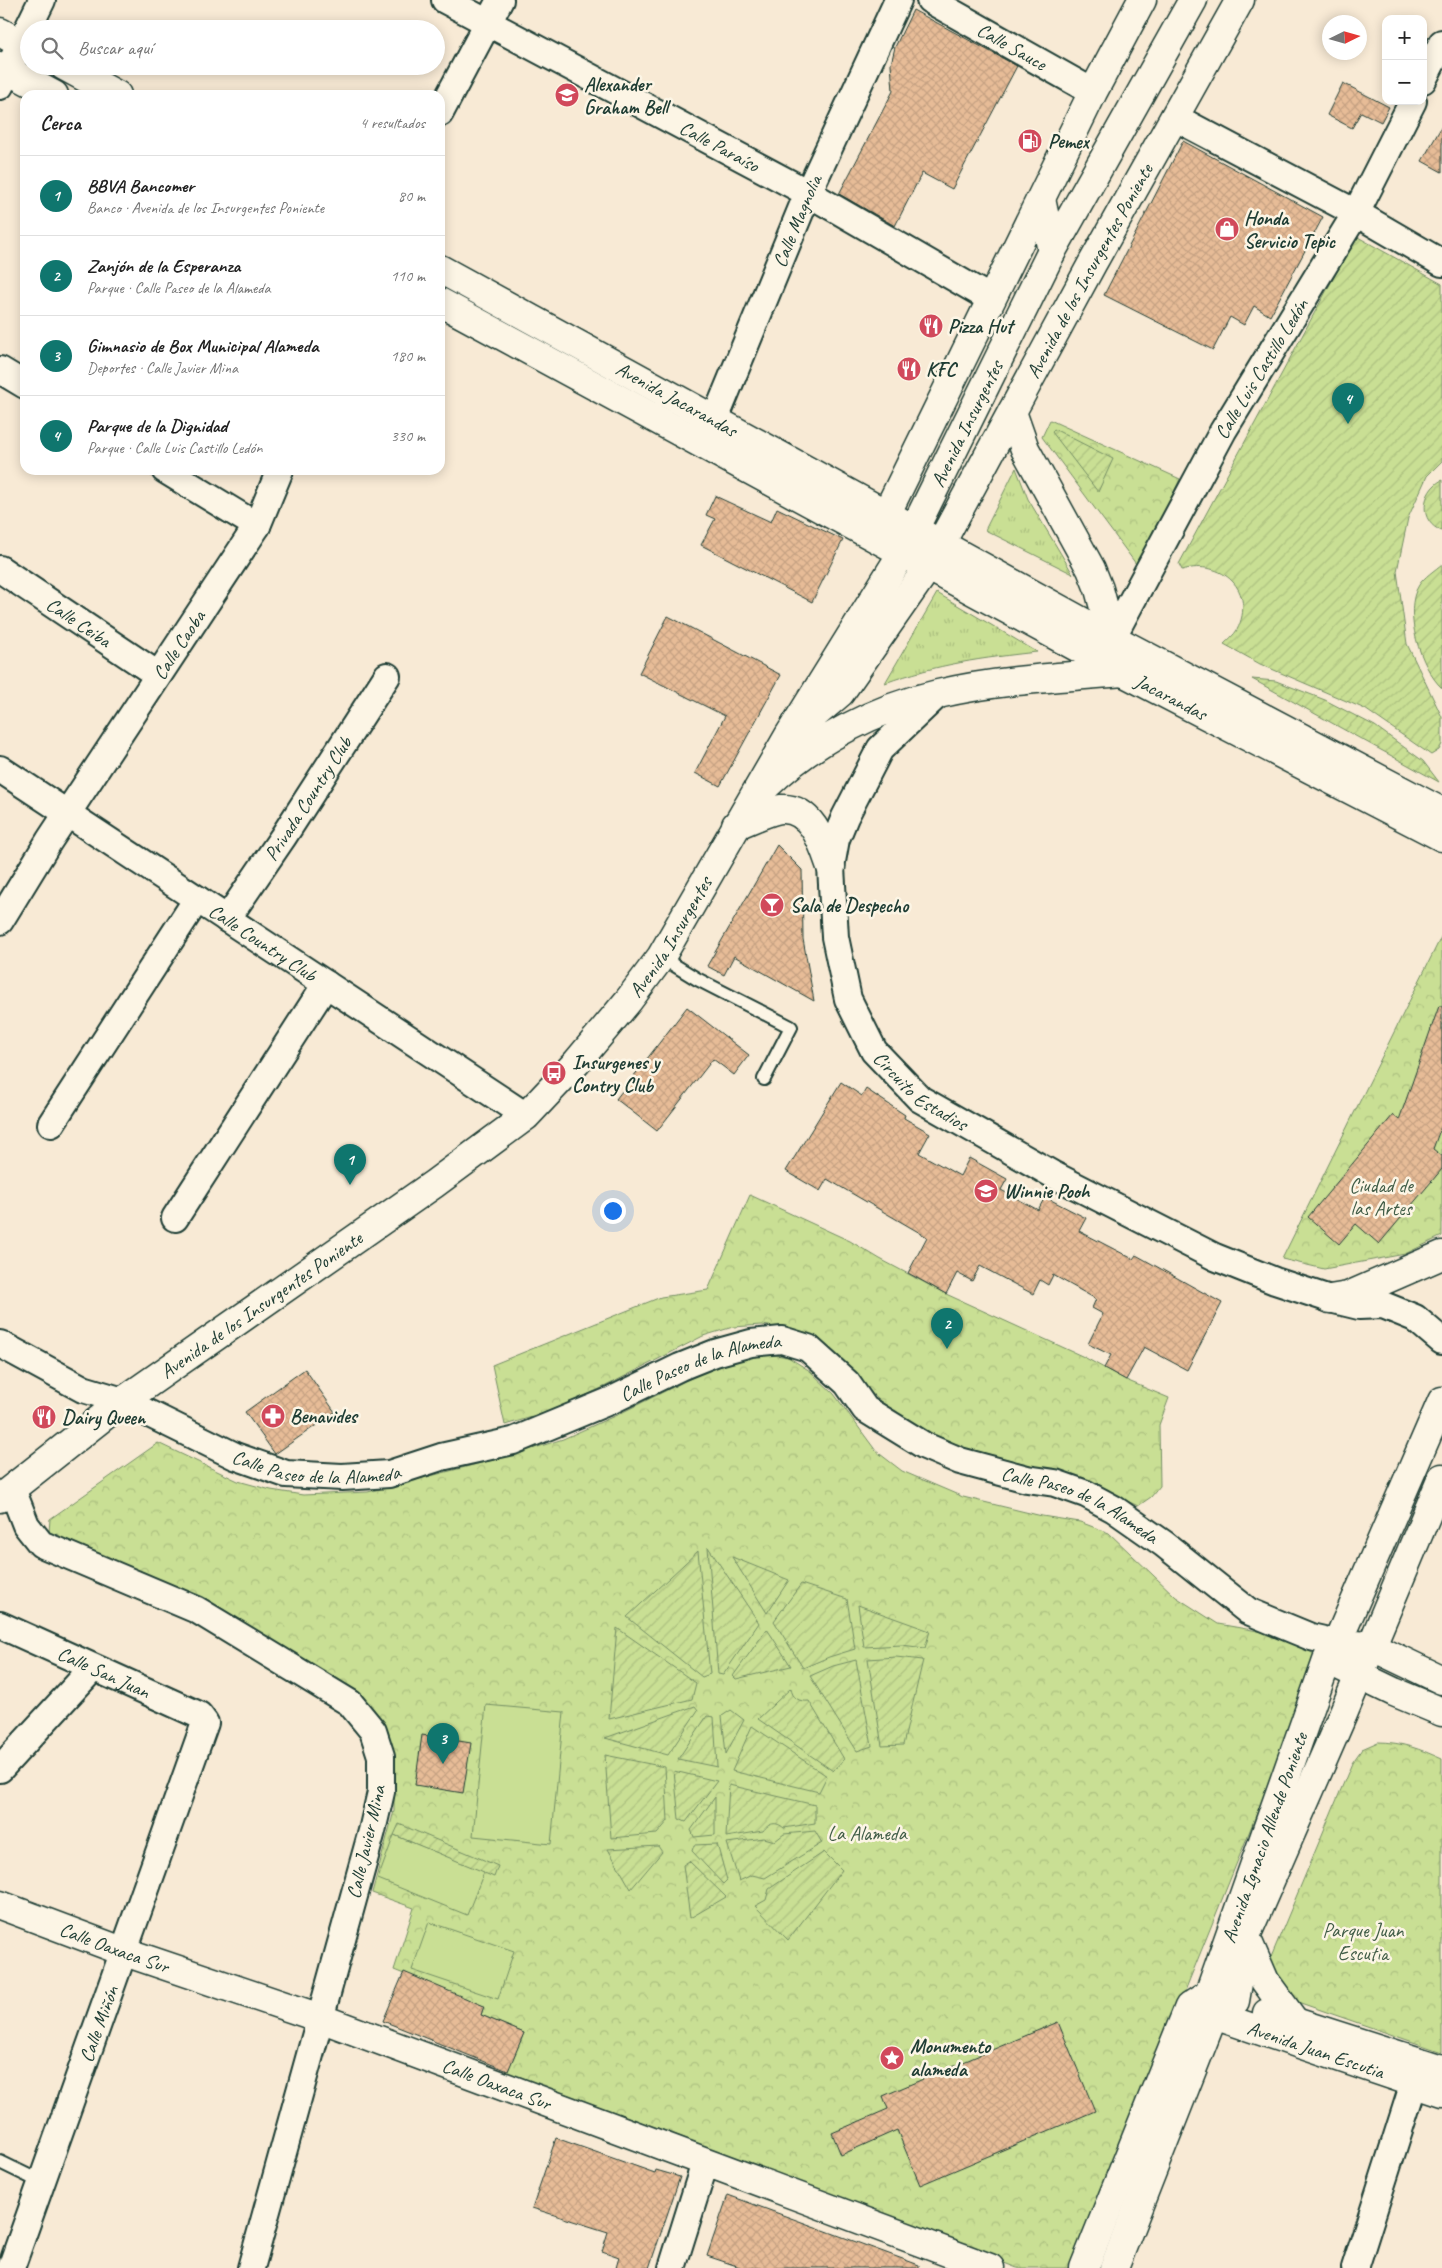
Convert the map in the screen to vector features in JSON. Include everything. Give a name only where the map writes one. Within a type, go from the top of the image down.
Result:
[{"type":"main road","points":[[875,537],[1093,92],[1142,0]]},
{"type":"main road","name":"Avenida Insurgentes","points":[[526,1116],[577,1062],[661,957],[788,737],[909,540],[1052,251],[1193,0]]},
{"type":"main road","name":"Avenida de los Insurgentes Poniente","points":[[942,544],[1012,412],[1240,0]]},
{"type":"main road","points":[[2,74],[42,90]]},
{"type":"main road","points":[[80,75],[108,90]]},
{"type":"main road","points":[[1041,199],[1052,251]]},
{"type":"main road","name":"Avenida Jacarandas","points":[[445,272],[887,513],[909,540]]},
{"type":"main road","name":"Avenida Jacarandas","points":[[445,305],[875,537],[909,540]]},
{"type":"main road","points":[[1012,412],[1025,449],[1091,569],[1099,589],[1112,638]]},
{"type":"main road","name":"Jacarandas","points":[[909,540],[942,544],[1112,638],[1442,812]]},
{"type":"main road","name":"Jacarandas","points":[[909,540],[928,567],[1123,672],[1442,837]]},
{"type":"main road","name":"Avenida Insurgentes","points":[[788,737],[840,693],[942,544]]},
{"type":"main road","points":[[736,825],[767,785],[821,744],[858,723],[885,711],[938,694],[1018,681],[1123,672]]},
{"type":"main road","points":[[736,825],[781,809],[798,813],[814,828],[831,867]]},
{"type":"main road","name":"Avenida de los Insurgentes Poniente","points":[[6,1494],[123,1401],[434,1184],[526,1116]]},
{"type":"main road","points":[[1330,1299],[1348,1296],[1442,1255]]},
{"type":"main road","name":"Avenida Ignacio Allende Poniente","points":[[1114,2268],[1212,2004],[1332,1652],[1442,1401]]},
{"type":"main road","name":"Avenida Ignacio Allende Poniente","points":[[1084,2268],[1246,1936],[1343,1714],[1442,1478]]},
{"type":"main road","points":[[1332,1652],[1371,1646],[1442,1680]]},
{"type":"main road","points":[[1332,1652],[1358,1675],[1442,1712]]},
{"type":"main road","points":[[1343,1714],[1366,1702],[1394,1692]]},
{"type":"main road","name":"Calle Oaxaca Sur","points":[[0,1905],[125,1952],[320,2018],[990,2268]]},
{"type":"main road","points":[[1246,1936],[1262,1976],[1295,2022]]},
{"type":"main road","name":"Avenida Juan Escutia","points":[[1212,2004],[1295,2022],[1433,2078]]},
{"type":"main road","name":"Avenida Juan Escutia","points":[[1212,2004],[1433,2078]]},
{"type":"street","points":[[29,20],[42,0]]},
{"type":"street","name":"Calle Paraíso","points":[[445,0],[808,193],[991,299]]},
{"type":"street","points":[[445,104],[500,0]]},
{"type":"street","name":"Calle Magnolia","points":[[704,446],[808,193],[898,0]]},
{"type":"street","name":"Calle Sauce","points":[[930,0],[1093,92]]},
{"type":"street","points":[[2,74],[16,41]]},
{"type":"street","points":[[1427,72],[1442,44]]},
{"type":"street","name":"Calle Luis Castillo Ledón","points":[[1112,638],[1223,431],[1356,213],[1411,105]]},
{"type":"street","points":[[1174,117],[1356,213],[1442,263]]},
{"type":"street","points":[[0,370],[20,382]]},
{"type":"street","points":[[174,475],[257,526]]},
{"type":"street","name":"Calle Caoba","points":[[0,921],[49,841],[257,526],[278,475]]},
{"type":"street","name":"Calle Ceiba","points":[[0,569],[158,675]]},
{"type":"street","name":"Privada Country Club","points":[[227,919],[283,837],[386,676]]},
{"type":"street","name":"Circuito Estadios","points":[[938,694],[880,749],[845,817],[836,839],[831,867],[835,937],[848,999],[874,1051],[920,1099],[1052,1174],[1215,1257],[1275,1281],[1330,1299],[1360,1306],[1383,1305],[1415,1318],[1442,1341]]},
{"type":"street","name":"Calle Country Club","points":[[0,769],[526,1116]]},
{"type":"street","points":[[51,1124],[197,899]]},
{"type":"street","points":[[175,1218],[326,984]]},
{"type":"street","name":"Calle Paseo de la Alameda","points":[[0,1344],[83,1389],[123,1401],[235,1456],[286,1474],[342,1477],[389,1474],[441,1457],[513,1441],[612,1400],[680,1367],[715,1353],[751,1343],[782,1340],[808,1348],[847,1383],[864,1409],[925,1446],[960,1461],[1027,1479],[1056,1483],[1086,1494],[1114,1509],[1164,1544],[1248,1612],[1311,1637],[1332,1652]]},
{"type":"street","name":"Calle Javier Mina","points":[[6,1494],[41,1544],[197,1610],[350,1703],[373,1732],[381,1756],[381,1792],[251,2268]]},
{"type":"street","name":"Calle San Juan","points":[[0,1625],[198,1715],[205,1723]]},
{"type":"street","points":[[0,1769],[93,1668]]},
{"type":"street","name":"Calle Miñón","points":[[11,2268],[205,1723]]},
{"type":"street","points":[[1355,2268],[1433,2078]]},
{"type":"street","points":[[672,2268],[705,2163]]},
{"type":"lane","points":[[661,957],[697,979],[790,1028],[764,1079]]},
{"type":"lane","points":[[0,2162],[41,2182]]},
{"type":"green space","points":[[1356,236],[1442,284],[1442,461],[1427,476],[1408,518],[1397,571],[1407,644],[1442,717],[1442,744],[1439,750],[1431,755],[1365,709],[1260,664],[1224,644],[1237,630],[1242,616],[1242,602],[1239,591],[1232,581],[1222,573],[1210,569],[1197,568],[1182,570],[1179,564]]},
{"type":"green space","points":[[1050,420],[1180,479],[1139,568],[1042,437]]},
{"type":"green space","points":[[1054,429],[1113,459],[1098,492],[1052,432]]},
{"type":"green space","points":[[1016,468],[1028,499],[1073,574],[985,530]]},
{"type":"green space","points":[[1442,480],[1442,531],[1434,527],[1429,521],[1425,506],[1430,491]]},
{"type":"green space","points":[[1442,564],[1442,688],[1427,668],[1421,654],[1413,624],[1412,609],[1414,596],[1419,585]]},
{"type":"green space","points":[[937,593],[1037,652],[960,663],[904,676],[885,683]]},
{"type":"green space","points":[[1252,679],[1276,681],[1325,700],[1375,726],[1423,761],[1439,782]]},
{"type":"green space","name":"Ciudad de las Artes","points":[[1442,935],[1442,1236],[1405,1254],[1324,1269],[1282,1259]]},
{"type":"green space","points":[[750,1195],[850,1241],[946,1294],[1084,1357],[1126,1380],[1169,1398],[1159,1425],[1160,1486],[1151,1497],[1138,1506],[1076,1477],[938,1441],[891,1411],[868,1390],[849,1368],[825,1347],[796,1330],[762,1325],[733,1327],[703,1336],[606,1386],[549,1412],[505,1425],[492,1365],[661,1297],[708,1290]]},
{"type":"green space","name":"La Alameda","points":[[757,1352],[788,1357],[810,1371],[834,1394],[876,1451],[902,1471],[963,1497],[1042,1516],[1080,1522],[1109,1533],[1176,1597],[1218,1624],[1275,1634],[1320,1657],[1073,2268],[1017,2268],[666,2131],[507,2073],[524,2033],[481,2015],[484,2006],[394,1970],[414,1908],[372,1893],[394,1811],[394,1757],[383,1724],[261,1635],[146,1573],[61,1539],[49,1532],[50,1519],[158,1443],[238,1481],[271,1490],[303,1495],[368,1492],[516,1454],[563,1439],[619,1414],[725,1361]]},
{"type":"green space","points":[[708,1547],[759,1623],[723,1675],[718,1674]]},
{"type":"green space","points":[[698,1551],[710,1674],[702,1677],[627,1617]]},
{"type":"green space","points":[[732,1557],[789,1580],[767,1613]]},
{"type":"green space","points":[[801,1584],[847,1599],[855,1649],[803,1668],[774,1621]]},
{"type":"green space","points":[[858,1605],[930,1631],[925,1648],[902,1645],[864,1647]]},
{"type":"green space","points":[[617,1628],[696,1683],[692,1699],[609,1719]]},
{"type":"green space","points":[[767,1629],[791,1666],[736,1679],[733,1676]]},
{"type":"green space","points":[[896,1657],[923,1660],[903,1745],[882,1746],[868,1659]]},
{"type":"green space","points":[[856,1660],[872,1746],[857,1751],[810,1676],[833,1666]]},
{"type":"green space","points":[[791,1688],[797,1699],[809,1701],[844,1759],[833,1771],[758,1719]]},
{"type":"green space","points":[[486,1705],[564,1712],[551,1844],[473,1836]]},
{"type":"green space","points":[[695,1706],[698,1710],[668,1755],[605,1738]]},
{"type":"green space","points":[[731,1710],[744,1720],[726,1754],[722,1716]]},
{"type":"green space","points":[[707,1716],[714,1717],[717,1767],[678,1759]]},
{"type":"green space","points":[[752,1726],[827,1776],[819,1792],[732,1771]]},
{"type":"green space","name":"Parque Juan Escutia","points":[[1378,1742],[1395,1743],[1411,1747],[1442,1759],[1442,2052],[1289,1999],[1269,1962],[1352,1763],[1362,1749]]},
{"type":"green space","points":[[605,1755],[665,1767],[668,1821],[657,1834],[611,1838]]},
{"type":"green space","points":[[674,1771],[717,1781],[686,1822],[679,1819]]},
{"type":"green space","points":[[729,1785],[815,1805],[815,1823],[784,1828],[778,1824],[773,1824],[763,1831],[726,1837]]},
{"type":"green space","points":[[715,1797],[715,1835],[694,1837],[691,1830]]},
{"type":"green space","points":[[399,1824],[498,1866],[494,1877],[394,1835]]},
{"type":"green space","points":[[815,1831],[822,1843],[765,1878],[752,1875],[739,1881],[727,1843],[764,1838],[775,1841],[784,1834]]},
{"type":"green space","points":[[394,1835],[484,1872],[467,1915],[378,1879]]},
{"type":"green space","points":[[717,1844],[727,1880],[723,1884],[692,1851],[694,1845]]},
{"type":"green space","points":[[658,1846],[662,1852],[631,1889],[608,1849]]},
{"type":"green space","points":[[824,1852],[842,1870],[788,1940],[755,1906],[766,1900],[769,1889]]},
{"type":"green space","points":[[689,1861],[726,1897],[690,1918],[683,1865]]},
{"type":"green space","points":[[429,1922],[514,1951],[498,1999],[412,1970]]},
{"type":"building","points":[[913,10],[1017,66],[952,189],[922,173],[895,226],[839,194],[893,91],[891,64],[895,47]]},
{"type":"building","points":[[1343,83],[1389,107],[1381,122],[1361,112],[1352,128],[1327,115]]},
{"type":"building","points":[[1442,126],[1442,172],[1422,161]]},
{"type":"building","name":"Honda Servicio Tepic","points":[[1183,141],[1323,217],[1270,316],[1254,306],[1244,325],[1230,317],[1213,350],[1104,295]]},
{"type":"building","points":[[715,496],[771,522],[777,508],[843,540],[812,602],[701,545],[715,519],[706,515]]},
{"type":"building","points":[[668,616],[781,675],[720,786],[695,773],[725,716],[639,673]]},
{"type":"building","name":"Sala de Despecho","points":[[777,845],[802,870],[803,939],[814,1001],[734,956],[724,975],[707,966]]},
{"type":"building","points":[[1439,1006],[1442,1006],[1442,1124],[1433,1149],[1442,1156],[1442,1169],[1379,1244],[1356,1224],[1339,1244],[1308,1217],[1393,1115],[1399,1120]]},
{"type":"building","points":[[687,1007],[749,1055],[734,1075],[713,1059],[657,1131],[616,1099]]},
{"type":"building","points":[[841,1082],[862,1096],[866,1089],[905,1115],[904,1118],[930,1133],[919,1153],[960,1176],[969,1158],[1007,1179],[1001,1190],[1038,1210],[1045,1197],[1086,1218],[1079,1231],[1133,1259],[1136,1255],[1222,1303],[1187,1370],[1144,1347],[1126,1380],[1104,1368],[1111,1355],[1088,1344],[1103,1314],[1092,1308],[1096,1299],[1053,1275],[1048,1285],[1040,1280],[1033,1294],[980,1266],[972,1281],[957,1273],[946,1294],[908,1273],[927,1237],[827,1179],[820,1191],[786,1171]]},
{"type":"building","points":[[305,1369],[335,1412],[275,1454],[245,1412]]},
{"type":"building","points":[[422,1735],[471,1743],[463,1793],[415,1785]]},
{"type":"building","points":[[404,1972],[484,2006],[481,2015],[524,2033],[508,2071],[383,2021]]},
{"type":"building","points":[[1058,2022],[1095,2111],[920,2185],[897,2130],[841,2155],[832,2133],[888,2109],[883,2096]]},
{"type":"building","points":[[556,2138],[655,2173],[656,2170],[680,2177],[649,2268],[616,2268],[619,2257],[602,2251],[608,2232],[532,2208]]},
{"type":"building","points":[[728,2195],[919,2265],[919,2268],[743,2268],[707,2256]]},
{"type":"place","name":"Alexander Graham Bell","points":[[567,95]]},
{"type":"place","name":"Pemex","points":[[1030,141]]},
{"type":"place","name":"Honda Servicio Tepic","points":[[1227,229]]},
{"type":"place","name":"Pizza Hut","points":[[931,326]]},
{"type":"place","name":"KFC","points":[[909,369]]},
{"type":"place","name":"Parque de la Dignidad","points":[[1348,424]]},
{"type":"place","name":"Sala de Despecho","points":[[772,905]]},
{"type":"place","name":"Insurgenes y Contry Club","points":[[554,1073]]},
{"type":"place","name":"BBVA Bancomer","points":[[350,1185]]},
{"type":"place","name":"Winnie Pooh","points":[[986,1191]]},
{"type":"place","name":"Zanjón de la Esperanza","points":[[947,1349]]},
{"type":"place","name":"Benavides","points":[[273,1416]]},
{"type":"place","name":"Dairy Queen","points":[[44,1417]]},
{"type":"place","name":"Gimnasio de Box Municipal Alameda","points":[[443,1764]]},
{"type":"place","name":"Monumento alameda","points":[[892,2058]]}]
